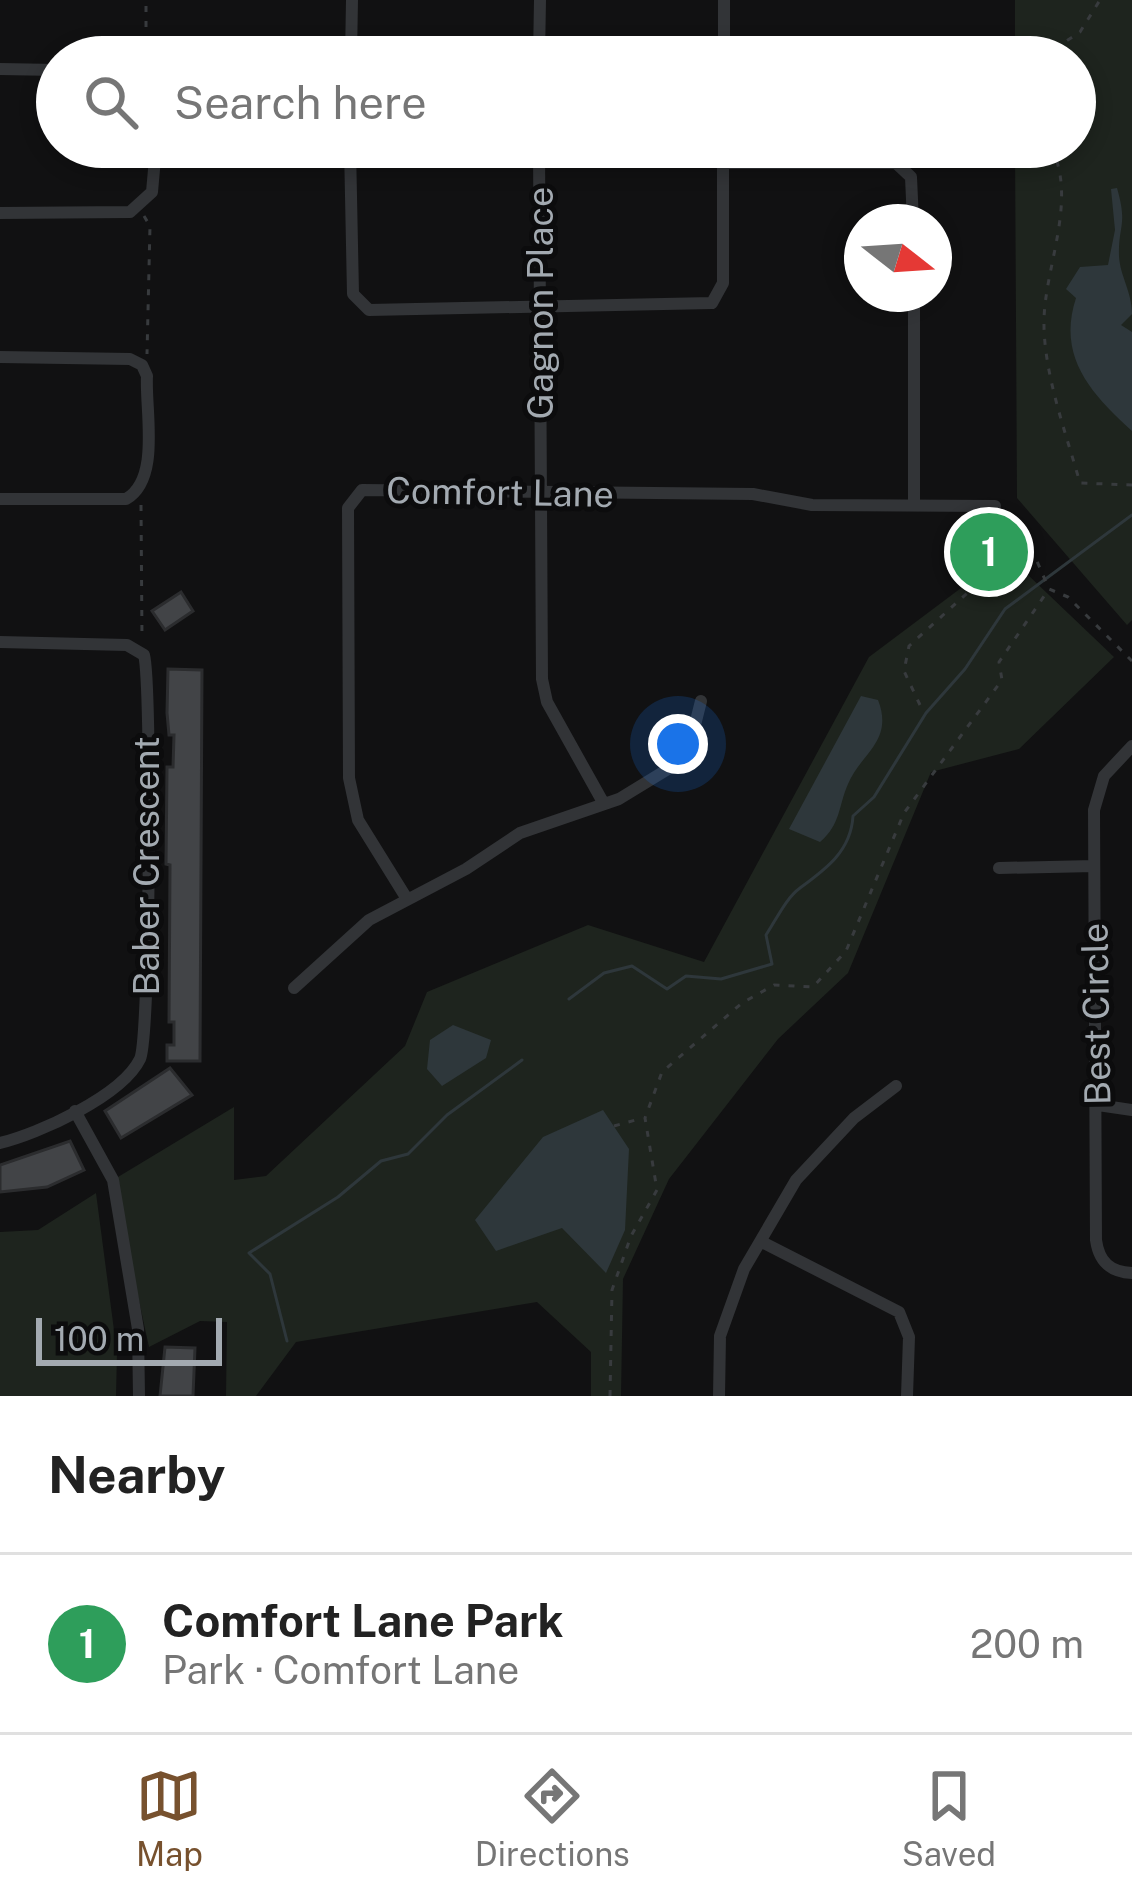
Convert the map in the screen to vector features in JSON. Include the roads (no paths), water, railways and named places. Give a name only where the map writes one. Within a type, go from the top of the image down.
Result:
[{"type":"street","points":[[351,36],[352,0]]},
{"type":"street","points":[[539,36],[540,0]]},
{"type":"street","points":[[724,0],[724,36]]},
{"type":"street","points":[[0,69],[36,70]]},
{"type":"street","points":[[0,214],[117,214],[139,207],[154,185],[155,168]]},
{"type":"street","points":[[350,168],[350,266],[359,304],[370,310],[536,305],[689,308],[717,301],[723,283],[723,168]]},
{"type":"street","name":"Gagnon Place","points":[[539,168],[542,680],[547,702],[604,804]]},
{"type":"street","points":[[901,168],[911,177],[912,204]]},
{"type":"street","points":[[914,312],[914,505]]},
{"type":"street","points":[[0,357],[130,359],[144,368],[146,475],[126,499],[0,500]]},
{"type":"street","name":"Comfort Lane","points":[[407,899],[358,820],[352,798],[348,508],[362,490],[752,494],[812,506],[995,506]]},
{"type":"street","name":"Baber Crescent","points":[[0,642],[127,645],[142,652],[146,663],[145,1043],[129,1074],[75,1112],[0,1143]]},
{"type":"street","points":[[294,988],[369,920],[541,823],[604,804],[678,763],[690,745],[700,701]]},
{"type":"street","name":"Best Circle","points":[[1132,746],[1096,791],[1094,866],[1098,1252],[1112,1269],[1132,1274]]},
{"type":"street","points":[[999,868],[1094,866]]},
{"type":"street","points":[[719,1396],[724,1318],[744,1269],[796,1180],[854,1118],[896,1086]]},
{"type":"street","points":[[1099,1105],[1132,1109]]},
{"type":"street","points":[[75,1112],[112,1180],[138,1329],[139,1396]]},
{"type":"street","points":[[763,1242],[899,1312],[909,1337],[907,1396]]},
{"type":"waterway","points":[[569,999],[604,973],[632,966],[667,989],[686,976],[721,979],[772,964],[766,935],[782,910],[842,849],[853,816],[874,797],[926,713],[965,669],[1005,609],[1132,515]]},
{"type":"waterway","points":[[287,1341],[270,1274],[249,1253],[338,1197],[381,1161],[408,1154],[447,1115],[522,1060]]},
{"type":"place","name":"Comfort Lane Park","points":[[989,552]]}]
